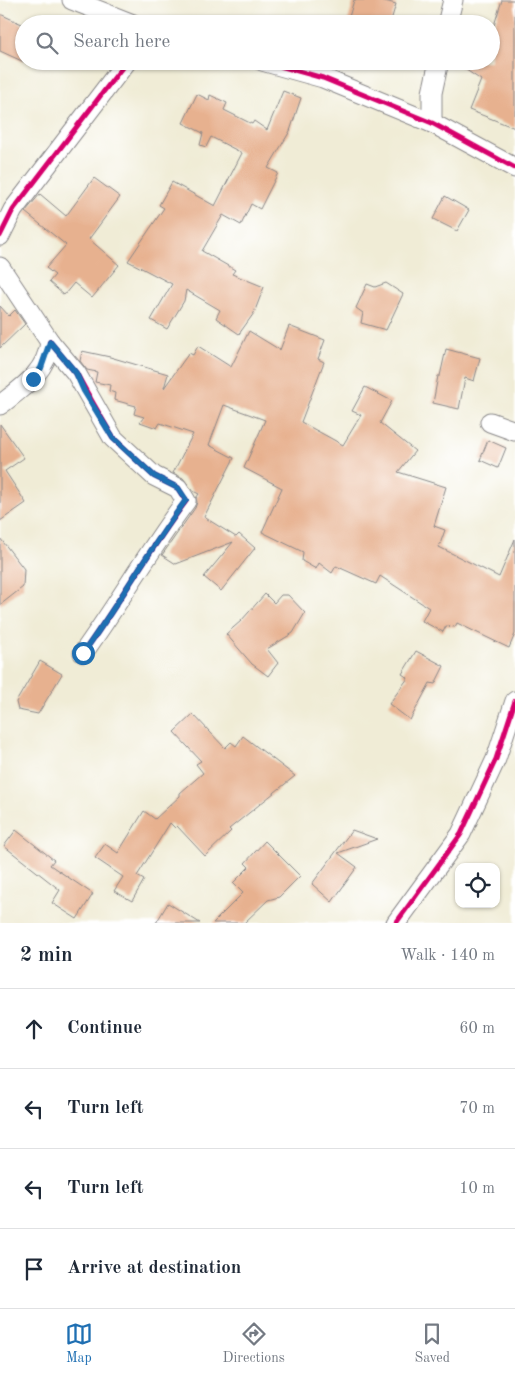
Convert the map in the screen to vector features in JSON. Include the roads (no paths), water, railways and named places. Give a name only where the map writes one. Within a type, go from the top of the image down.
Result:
[{"type":"street","points":[[72,0],[110,15]]},
{"type":"street","points":[[449,15],[453,0]]},
{"type":"street","points":[[0,236],[6,209],[120,70]]},
{"type":"street","points":[[295,70],[324,78],[432,123],[515,168]]},
{"type":"street","points":[[432,123],[432,93],[437,70]]},
{"type":"street","points":[[0,267],[50,342],[76,373],[84,391],[113,438],[154,476],[178,488],[186,500],[83,653]]},
{"type":"street","points":[[0,405],[33,379],[41,368],[50,342]]},
{"type":"street","points":[[490,422],[515,431]]},
{"type":"street","points":[[396,923],[461,834],[496,758],[515,701]]}]
